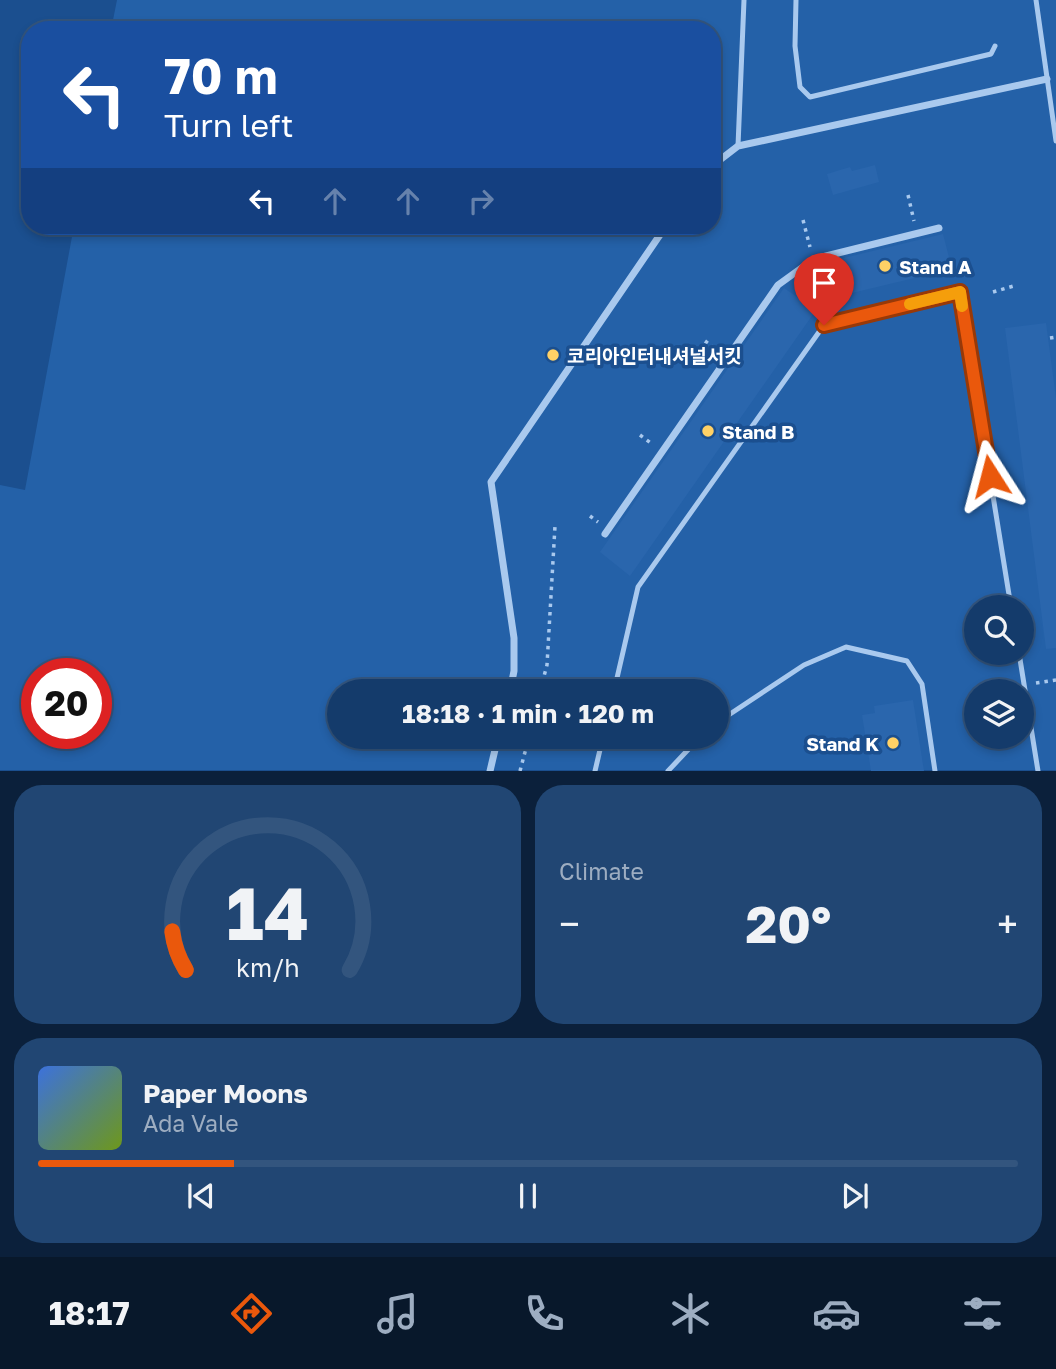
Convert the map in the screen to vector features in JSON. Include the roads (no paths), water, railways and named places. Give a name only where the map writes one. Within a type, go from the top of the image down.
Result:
[{"type":"street","points":[[721,159],[738,146],[1047,79]]},
{"type":"street","points":[[605,534],[778,285],[814,259],[939,228]]},
{"type":"street","points":[[512,679],[514,638],[491,482],[660,235]]},
{"type":"street","points":[[490,771],[495,749]]},
{"type":"lane","points":[[738,146],[744,0]]},
{"type":"lane","points":[[796,0],[795,46],[800,87],[810,97],[991,54],[995,46]]},
{"type":"lane","points":[[1036,0],[1056,141]]},
{"type":"lane","points":[[617,679],[638,587],[824,325],[960,292],[1009,595]]},
{"type":"lane","points":[[729,715],[804,665],[846,648],[907,661],[922,684],[935,771]]},
{"type":"lane","points":[[1021,665],[1038,771]]},
{"type":"lane","points":[[595,771],[600,749]]},
{"type":"lane","points":[[668,771],[689,749]]},
{"type":"place","name":"Stand A","points":[[885,266]]},
{"type":"place","name":"코리아인터내셔널서킷","points":[[553,355]]},
{"type":"place","name":"Stand B","points":[[708,431]]},
{"type":"place","name":"Stand K","points":[[893,743]]}]
